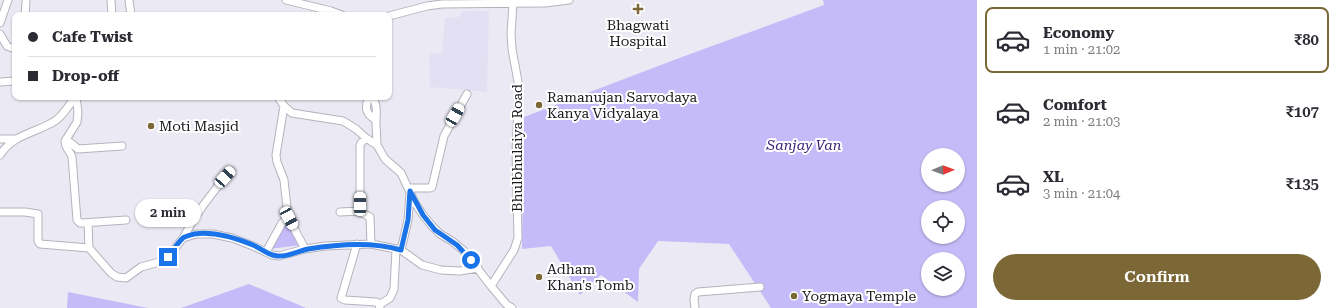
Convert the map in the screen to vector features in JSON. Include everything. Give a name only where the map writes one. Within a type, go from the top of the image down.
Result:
[{"type":"street","points":[[0,23],[2,12],[8,0]]},
{"type":"street","points":[[111,0],[112,12]]},
{"type":"street","points":[[129,0],[130,12]]},
{"type":"street","points":[[286,0],[312,3],[334,12]]},
{"type":"street","points":[[392,15],[427,3],[453,4],[482,1],[545,2],[568,0]]},
{"type":"street","points":[[25,12],[26,2]]},
{"type":"street","name":"Bhulbhulaiya Road","points":[[491,286],[514,250],[518,238],[516,151],[519,87],[511,34],[517,2]]},
{"type":"street","points":[[0,34],[7,46],[12,48]]},
{"type":"street","points":[[0,82],[12,81]]},
{"type":"street","points":[[409,190],[430,188],[433,185],[444,136],[467,94]]},
{"type":"street","points":[[0,155],[9,143],[15,139],[56,120],[66,111],[73,100]]},
{"type":"street","points":[[76,100],[78,112],[77,122],[66,139],[65,145],[72,157],[77,220],[80,223],[126,220]]},
{"type":"street","points":[[280,100],[292,113],[343,121],[377,145]]},
{"type":"street","points":[[368,100],[366,110],[371,117],[376,120]]},
{"type":"street","points":[[373,100],[376,106],[377,145],[385,159],[401,173],[423,215],[435,230],[457,245],[509,306]]},
{"type":"street","points":[[284,106],[276,155],[277,162],[284,180],[288,216],[305,249]]},
{"type":"street","points":[[360,211],[360,146],[366,138]]},
{"type":"street","points":[[0,139],[15,139]]},
{"type":"street","points":[[66,139],[78,149],[122,146]]},
{"type":"street","points":[[88,223],[89,248],[111,273],[117,277],[126,278],[140,267],[163,261],[168,257],[183,238],[189,225],[205,202],[231,171]]},
{"type":"street","points":[[357,244],[341,298],[343,300],[376,302],[380,306],[390,298],[394,289],[398,250],[408,220],[409,190]]},
{"type":"street","points":[[340,212],[360,211],[361,213],[370,217],[371,244]]},
{"type":"street","points":[[0,212],[25,212],[38,214],[38,241],[40,244],[89,248]]},
{"type":"street","points":[[266,252],[282,223],[288,216]]},
{"type":"street","points":[[183,238],[196,234],[213,234],[247,243],[272,255],[279,256],[284,256],[305,249],[325,246],[371,244],[398,250],[422,265],[441,270],[460,271],[478,268]]},
{"type":"street","points":[[695,308],[695,294],[698,292],[760,287]]},
{"type":"shaded area","points":[[462,11],[489,11],[487,92],[430,87],[429,53],[442,54],[445,18],[459,17]]},
{"type":"green space","name":"Sanjay Van","points":[[823,0],[977,0],[977,308],[771,308],[729,244],[658,241],[639,269],[638,302],[601,275],[580,295],[551,246],[522,249],[524,117],[824,5]]},
{"type":"green space","points":[[290,221],[302,245],[269,249],[282,223]]},
{"type":"green space","points":[[249,284],[306,308],[181,308]]},
{"type":"green space","points":[[68,292],[148,308],[67,308]]},
{"type":"place","name":"Bhagwati Hospital","points":[[638,9]]},
{"type":"place","name":"Ramanujan Sarvodaya Kanya Vidyalaya","points":[[539,105]]},
{"type":"place","name":"Moti Masjid","points":[[151,126]]},
{"type":"place","name":"Adham Khan's Tomb","points":[[539,277]]},
{"type":"place","name":"Yogmaya Temple","points":[[794,296]]},
{"type":"route","points":[[168,257],[183,238],[196,234],[213,234],[232,238],[272,255],[279,256],[284,256],[305,249],[340,245],[371,244],[401,250],[407,227],[410,191],[423,215],[435,230],[457,245],[471,260]]}]
